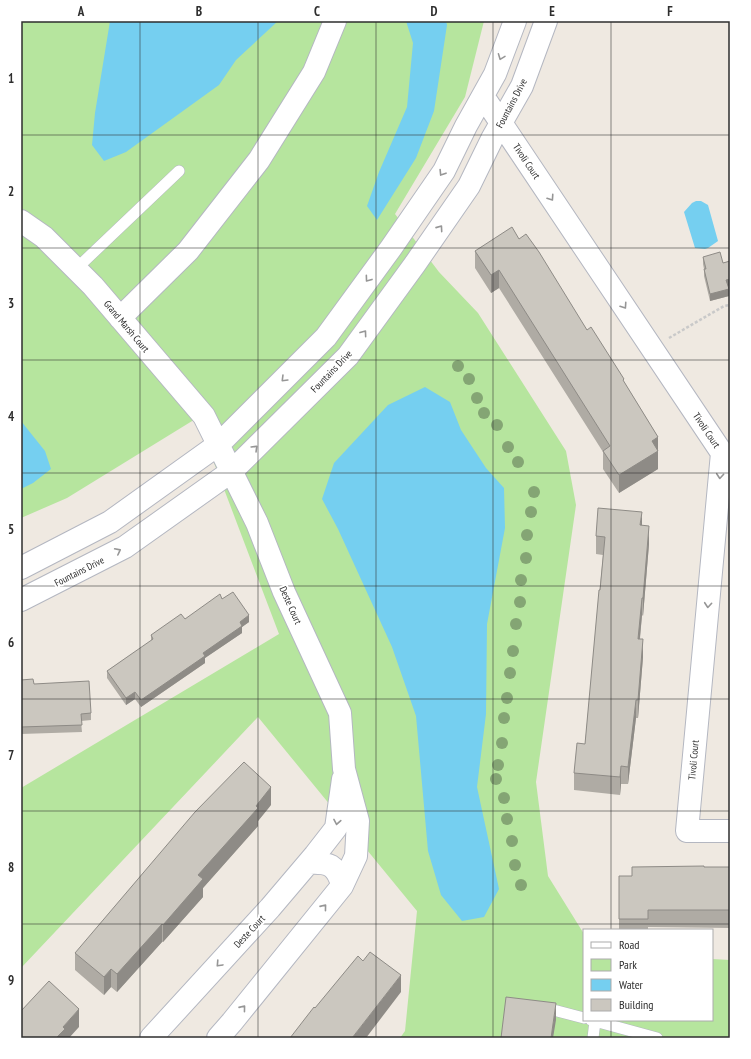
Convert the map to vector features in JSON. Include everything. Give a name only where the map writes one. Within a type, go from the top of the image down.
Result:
[{"type":"street","points":[[120,318],[188,251],[259,160],[314,72],[335,21]]},
{"type":"street","points":[[21,568],[110,522],[219,444],[326,337],[391,248],[444,171],[466,126],[495,74],[515,21]]},
{"type":"street","name":"Fountains Drive","points":[[21,600],[125,547],[232,471],[348,356],[469,186],[501,123],[522,86],[546,21]]},
{"type":"street","name":"Tivoli Court","points":[[483,96],[652,348],[726,453],[687,831],[730,830]]},
{"type":"street","name":"Grand Marsh Court","points":[[21,221],[44,237],[93,286],[204,416],[219,444]]},
{"type":"street","name":"Deste Court","points":[[218,1038],[342,884],[356,856],[358,821],[344,769],[340,712],[284,592],[256,523],[219,444]]},
{"type":"street","name":"Deste Court","points":[[151,1038],[270,908],[309,863],[336,828],[344,769]]},
{"type":"street","points":[[309,863],[322,862],[332,867],[338,873],[342,884]]},
{"type":"lane","points":[[76,269],[180,171]]},
{"type":"lane","points":[[531,1004],[583,1018]]},
{"type":"lane","points":[[593,1038],[593,1021],[657,1038]]},
{"type":"path","points":[[652,348],[724,306],[730,305]]},
{"type":"green space","points":[[21,21],[484,21],[465,97],[395,214],[439,272],[478,313],[566,451],[576,505],[536,782],[548,876],[583,932],[583,1021],[713,1021],[713,959],[730,960],[730,1038],[400,1038],[405,1031],[417,911],[258,717],[21,968],[21,788],[279,634],[197,418],[67,498],[21,518]]},
{"type":"water","points":[[110,21],[278,21],[236,60],[219,85],[126,152],[104,161],[92,145],[95,113]]},
{"type":"water","points":[[406,21],[446,21],[447,25],[434,111],[416,158],[377,220],[367,206],[379,172],[407,107],[413,43]]},
{"type":"water","points":[[701,201],[708,205],[718,241],[705,249],[695,248],[684,212],[692,203]]},
{"type":"water","points":[[425,387],[450,402],[461,430],[486,468],[504,488],[505,528],[487,624],[486,714],[477,787],[499,889],[484,917],[462,921],[441,895],[428,851],[416,716],[392,647],[338,529],[322,499],[334,463],[388,405]]},
{"type":"water","points":[[21,421],[45,451],[51,469],[33,483],[21,489]]},
{"type":"building","points":[[512,227],[519,239],[526,234],[539,252],[587,330],[591,327],[658,437],[652,441],[658,451],[619,475],[603,451],[610,446],[499,270],[491,275],[475,251]]},
{"type":"building","points":[[720,252],[723,263],[730,261],[730,279],[726,280],[729,289],[710,294],[704,269],[706,269],[703,257]]},
{"type":"building","points":[[598,508],[642,512],[640,525],[649,526],[638,639],[643,639],[638,700],[636,700],[628,767],[621,766],[620,777],[574,773],[577,743],[585,744],[605,537],[596,536]]},
{"type":"building","points":[[233,592],[249,615],[240,622],[242,626],[203,653],[205,656],[141,700],[135,692],[126,698],[107,671],[153,639],[151,635],[181,614],[185,619],[220,594],[222,599]]},
{"type":"building","points":[[33,679],[34,684],[89,681],[91,713],[81,714],[82,725],[21,727],[21,680]]},
{"type":"building","points":[[244,762],[271,787],[256,806],[258,808],[198,875],[203,879],[163,925],[162,924],[117,974],[111,969],[104,977],[75,953],[195,812]]},
{"type":"building","points":[[632,867],[730,867],[730,910],[648,910],[648,919],[619,919],[619,876],[632,876]]},
{"type":"building","points":[[370,952],[401,975],[352,1038],[290,1038],[314,1007],[315,1008],[358,956],[363,961]]},
{"type":"building","points":[[49,981],[79,1009],[63,1027],[65,1029],[56,1038],[21,1038],[21,1011]]},
{"type":"building","points":[[506,997],[556,1003],[551,1038],[501,1038]]}]
